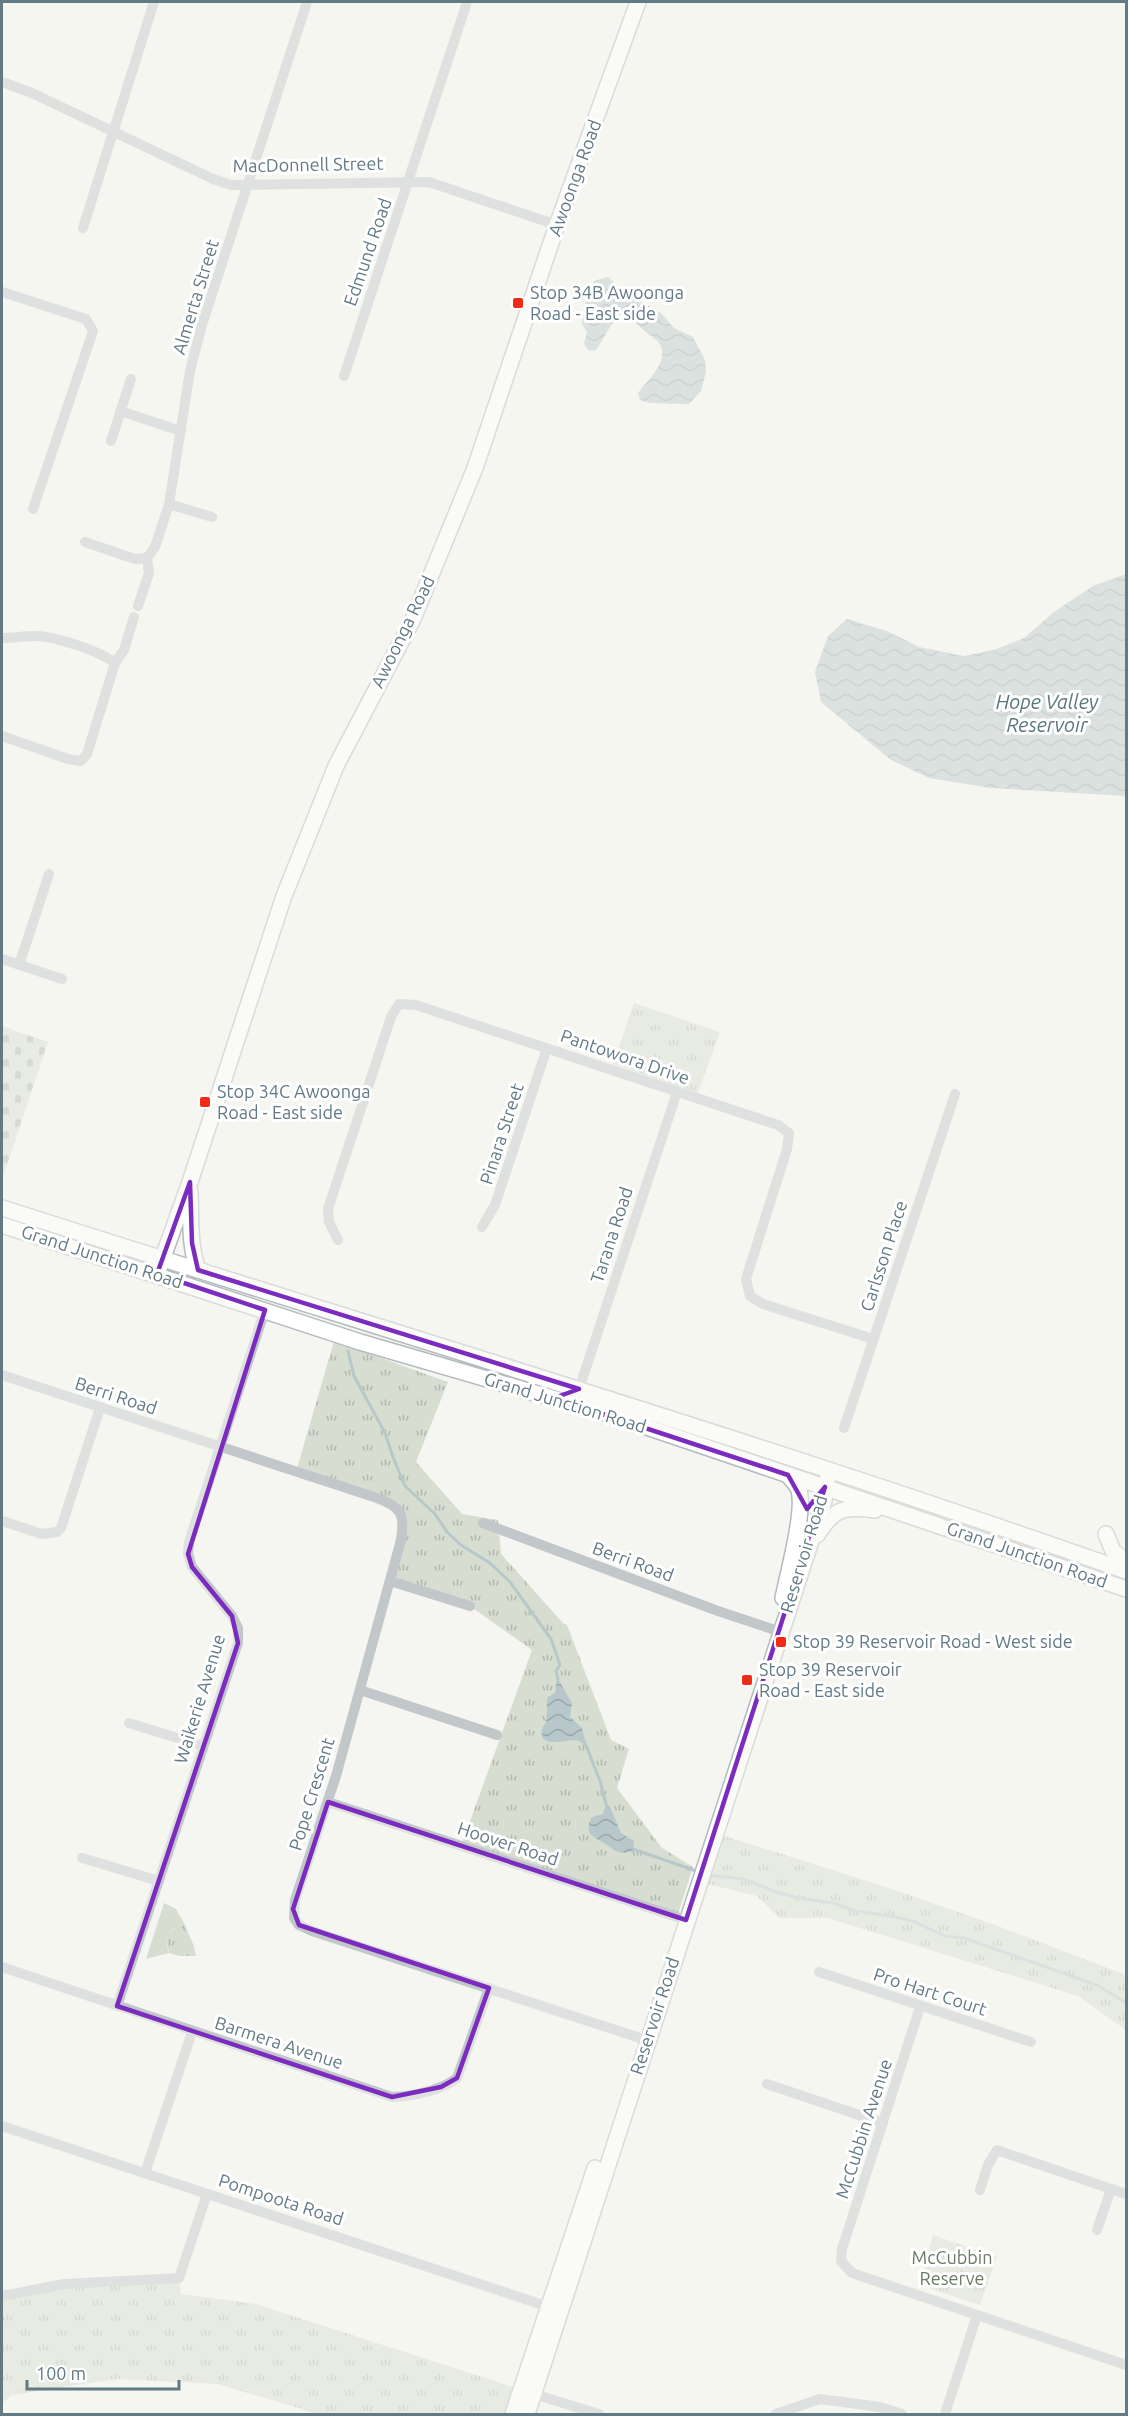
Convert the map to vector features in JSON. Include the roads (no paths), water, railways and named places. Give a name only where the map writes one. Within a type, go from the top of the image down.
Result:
[{"type":"main road","name":"Awoonga Road","points":[[157,1274],[190,1182],[284,896],[336,766],[413,619],[476,468],[557,225],[638,2]]},
{"type":"main road","points":[[190,1182],[193,1258],[198,1270]]},
{"type":"main road","name":"Grand Junction Road","points":[[2,1208],[368,1325],[579,1389],[1126,1571]]},
{"type":"main road","name":"Grand Junction Road","points":[[2,1225],[360,1342],[614,1416],[1126,1589]]},
{"type":"main road","points":[[551,1397],[579,1389],[589,1401],[614,1416]]},
{"type":"main road","points":[[825,1487],[829,1471]]},
{"type":"main road","points":[[783,1598],[798,1523],[799,1501],[797,1487],[788,1475]]},
{"type":"main road","name":"Reservoir Road","points":[[513,2415],[528,2392],[776,1630],[808,1550],[824,1501],[825,1487]]},
{"type":"main road","name":"Reservoir Road","points":[[776,1630],[783,1598],[815,1498],[825,1487]]},
{"type":"main road","points":[[808,1550],[828,1519],[840,1510],[861,1508],[901,1513]]},
{"type":"main road","points":[[1106,1534],[1113,1551],[1126,1561]]},
{"type":"main road","points":[[1074,1572],[1080,1555]]},
{"type":"main road","points":[[1090,1577],[1096,1560]]},
{"type":"main road","name":"Reservoir Road","points":[[527,2415],[528,2392]]},
{"type":"street","points":[[82,228],[153,2]]},
{"type":"street","name":"Almerta Street","points":[[138,606],[149,573],[147,558],[155,547],[169,504],[190,371],[202,325],[307,2]]},
{"type":"street","name":"Edmund Road","points":[[344,376],[467,2]]},
{"type":"street","name":"MacDonnell Street","points":[[2,82],[32,93],[213,179],[231,185],[410,180],[429,182],[557,225]]},
{"type":"street","points":[[2,292],[86,319],[93,331],[33,508]]},
{"type":"street","points":[[111,441],[131,379]]},
{"type":"street","points":[[120,411],[181,431]]},
{"type":"street","points":[[169,504],[212,517]]},
{"type":"street","points":[[85,542],[135,559],[147,558]]},
{"type":"street","points":[[2,736],[68,759],[81,761],[87,754],[115,663],[124,650],[134,617]]},
{"type":"street","points":[[2,638],[36,636],[52,639],[106,657],[115,663]]},
{"type":"street","points":[[19,965],[49,874]]},
{"type":"street","points":[[2,959],[62,979]]},
{"type":"street","name":"Pantowora Drive","points":[[338,1240],[329,1222],[328,1209],[391,1017],[399,1004],[416,1005],[778,1125],[789,1133],[788,1149],[746,1279],[750,1296],[763,1304],[873,1339]]},
{"type":"street","name":"Pinara Street","points":[[482,1227],[495,1205],[547,1048]]},
{"type":"street","name":"Tarana Road","points":[[579,1389],[677,1092]]},
{"type":"street","name":"Carlsson Place","points":[[844,1428],[955,1094]]},
{"type":"street","name":"Waikerie Avenue","points":[[117,2006],[238,1643],[238,1628],[232,1616],[192,1567],[188,1554],[189,1542],[265,1310]]},
{"type":"street","name":"Berri Road","points":[[2,1378],[221,1447]]},
{"type":"street","points":[[2,1521],[42,1534],[57,1533],[61,1528],[100,1408]]},
{"type":"street","name":"Pope Crescent","points":[[221,1447],[389,1503],[400,1510],[404,1524],[328,1802],[293,1909],[294,1918],[300,1925],[642,2039]]},
{"type":"street","name":"Berri Road","points":[[483,1523],[718,1611],[776,1630]]},
{"type":"street","points":[[390,1581],[470,1606]]},
{"type":"street","points":[[360,1690],[497,1735]]},
{"type":"street","points":[[129,1723],[203,1746]]},
{"type":"street","name":"Hoover Road","points":[[328,1802],[682,1918]]},
{"type":"street","points":[[82,1857],[159,1881]]},
{"type":"street","name":"Barmera Avenue","points":[[2,1967],[392,2097],[407,2097],[441,2087],[457,2078],[489,1988]]},
{"type":"street","name":"Pro Hart Court","points":[[819,1972],[1031,2042]]},
{"type":"street","name":"McCubbin Avenue","points":[[920,2007],[842,2249],[841,2261],[852,2273],[977,2315]]},
{"type":"street","points":[[145,2173],[192,2032]]},
{"type":"street","points":[[767,2084],[883,2123]]},
{"type":"street","name":"Pompoota Road","points":[[2,2126],[555,2309]]},
{"type":"street","points":[[980,2190],[988,2165],[997,2150],[1126,2194]]},
{"type":"street","points":[[1097,2230],[1110,2189]]},
{"type":"street","points":[[2,2296],[64,2284],[179,2278],[207,2194]]},
{"type":"street","points":[[945,2415],[977,2315],[1126,2365]]},
{"type":"street","points":[[528,2392],[599,2415]]},
{"type":"street","points":[[776,2415],[820,2399],[880,2407],[902,2415]]},
{"type":"water","points":[[608,277],[619,288],[661,313],[674,328],[693,337],[705,360],[706,372],[701,391],[689,404],[650,403],[640,400],[638,393],[657,369],[662,349],[657,340],[629,318],[621,314],[595,351],[588,350],[584,344],[587,332],[582,324],[587,293],[594,281]]},
{"type":"water","name":"Hope Valley Reservoir","points":[[1126,574],[1126,796],[991,788],[929,778],[891,760],[821,702],[815,672],[828,636],[847,619],[887,631],[919,647],[963,656],[994,650],[1024,638],[1054,612],[1093,586]]},
{"type":"water","points":[[557,1677],[572,1703],[570,1717],[582,1728],[586,1745],[575,1740],[548,1741],[542,1736],[542,1729],[547,1718],[547,1700],[555,1693]]},
{"type":"water","points":[[606,1804],[610,1807],[621,1833],[634,1841],[633,1851],[622,1853],[616,1851],[592,1836],[588,1828],[589,1823],[592,1817],[603,1814]]},
{"type":"waterway","points":[[348,1351],[354,1376],[385,1433],[405,1486],[435,1514],[447,1532],[461,1545],[490,1563],[510,1582],[551,1639],[560,1665],[556,1671],[558,1679]]},
{"type":"waterway","points":[[585,1743],[600,1781],[606,1804]]},
{"type":"waterway","points":[[633,1849],[699,1872]]},
{"type":"waterway","points":[[708,1875],[744,1879],[776,1892],[799,1898],[833,1903],[856,1911],[915,1922],[945,1936],[964,1938],[1097,1985],[1126,2003]]},
{"type":"place","name":"Stop 34B Awoonga Road - East side","points":[[518,303]]},
{"type":"place","name":"Stop 34C Awoonga Road - East side","points":[[205,1102]]},
{"type":"place","name":"Stop 39 Reservoir Road - West side","points":[[781,1642]]},
{"type":"place","name":"Stop 39 Reservoir Road - East side","points":[[747,1680]]},
{"type":"park label","name":"McCubbin Reserve","points":[[952,2268]]}]
